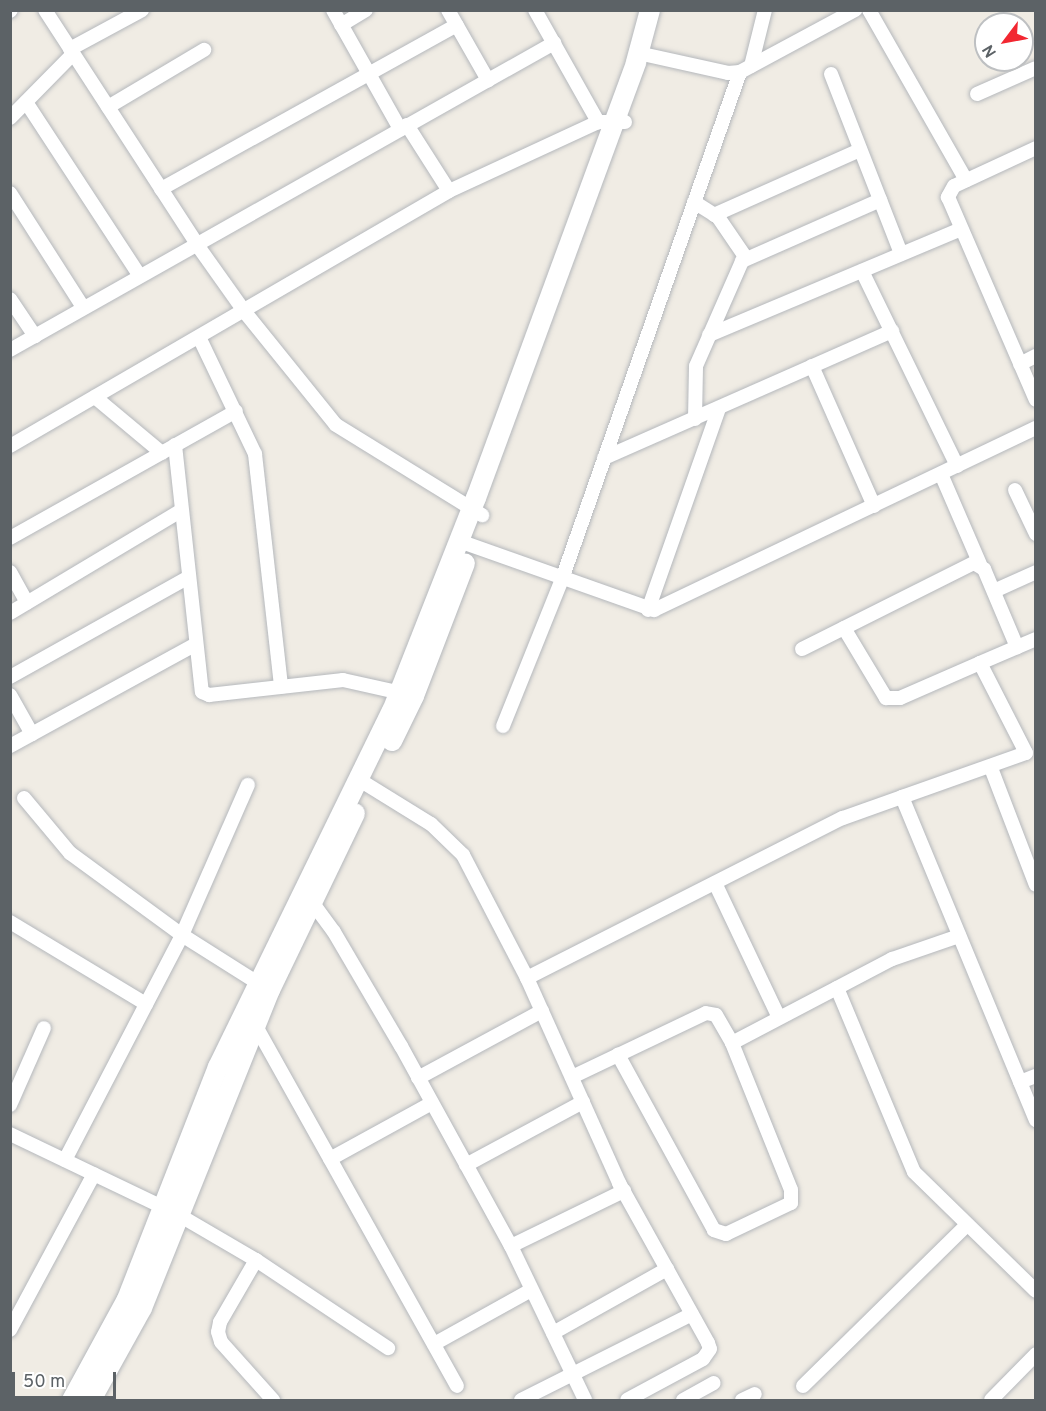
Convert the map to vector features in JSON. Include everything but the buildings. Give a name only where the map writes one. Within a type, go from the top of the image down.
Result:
[{"type":"street","points":[[45,10],[196,242],[244,311],[336,424],[477,513]]},
{"type":"street","points":[[10,118],[72,52],[142,10]]},
{"type":"street","points":[[333,10],[368,75],[449,191]]},
{"type":"street","points":[[341,25],[366,10]]},
{"type":"street","points":[[448,10],[488,80]]},
{"type":"street","points":[[536,10],[554,43],[612,122]]},
{"type":"street","points":[[643,54],[650,10]]},
{"type":"street","points":[[80,1399],[139,1314],[172,1212],[251,1017],[403,702],[477,513],[612,122],[662,10]]},
{"type":"street","points":[[503,726],[562,579],[694,202],[765,10]]},
{"type":"street","points":[[643,54],[728,74],[745,69],[855,10]]},
{"type":"street","points":[[869,10],[966,180]]},
{"type":"street","points":[[161,189],[457,26]]},
{"type":"street","points":[[10,350],[196,242],[554,43]]},
{"type":"street","points":[[108,107],[204,50]]},
{"type":"street","points":[[977,94],[1035,68]]},
{"type":"street","points":[[831,74],[901,254]]},
{"type":"street","points":[[26,102],[139,275]]},
{"type":"street","points":[[10,446],[449,191],[612,122]]},
{"type":"street","points":[[1035,148],[954,186],[948,197],[1035,400]]},
{"type":"street","points":[[714,215],[861,150]]},
{"type":"street","points":[[10,193],[83,308]]},
{"type":"street","points":[[694,418],[694,372],[738,265],[746,258],[880,200]]},
{"type":"street","points":[[694,202],[714,215],[746,258]]},
{"type":"street","points":[[709,335],[961,229]]},
{"type":"street","points":[[862,271],[957,466]]},
{"type":"street","points":[[10,299],[35,336]]},
{"type":"street","points":[[604,459],[892,331]]},
{"type":"street","points":[[199,337],[255,454],[281,687]]},
{"type":"street","points":[[1020,364],[1035,356]]},
{"type":"street","points":[[812,366],[874,506]]},
{"type":"street","points":[[95,397],[162,453]]},
{"type":"street","points":[[648,610],[719,408]]},
{"type":"street","points":[[10,538],[236,411]]},
{"type":"street","points":[[465,544],[648,610],[669,606],[1035,428]]},
{"type":"street","points":[[176,445],[200,689],[205,694],[351,681],[403,702]]},
{"type":"street","points":[[940,474],[1017,647]]},
{"type":"street","points":[[1015,490],[1035,534]]},
{"type":"street","points":[[10,613],[182,510]]},
{"type":"street","points":[[802,649],[969,564],[980,564]]},
{"type":"street","points":[[10,572],[27,603]]},
{"type":"street","points":[[994,591],[1035,572]]},
{"type":"street","points":[[10,677],[189,578]]},
{"type":"street","points":[[844,628],[886,698],[900,698],[1035,639]]},
{"type":"street","points":[[10,746],[196,644]]},
{"type":"street","points":[[527,978],[843,818],[902,796],[991,768],[1031,751],[980,663]]},
{"type":"street","points":[[10,695],[32,734]]},
{"type":"street","points":[[991,768],[1035,885]]},
{"type":"street","points":[[363,782],[431,824],[459,848],[527,978],[624,1191],[708,1343],[708,1355],[627,1401]]},
{"type":"street","points":[[65,1160],[182,935],[248,785]]},
{"type":"street","points":[[902,796],[1035,1120]]},
{"type":"street","points":[[24,798],[64,848],[182,935],[258,983]]},
{"type":"street","points":[[715,883],[779,1018]]},
{"type":"street","points":[[308,897],[258,983],[251,1017],[457,1386]]},
{"type":"street","points":[[308,897],[418,1078],[511,1246],[585,1401]]},
{"type":"street","points":[[10,922],[146,1004]]},
{"type":"street","points":[[732,1043],[899,956],[959,936]]},
{"type":"street","points":[[837,988],[911,1166],[1035,1291]]},
{"type":"street","points":[[418,1078],[542,1011]]},
{"type":"street","points":[[572,1077],[618,1055],[711,1012],[732,1043],[793,1196],[785,1208],[726,1234],[710,1225],[618,1055]]},
{"type":"street","points":[[10,1106],[44,1028]]},
{"type":"street","points":[[1020,1082],[1035,1076]]},
{"type":"street","points":[[466,1165],[583,1102]]},
{"type":"street","points":[[330,1159],[432,1103]]},
{"type":"street","points":[[10,1134],[172,1212],[256,1260],[388,1348]]},
{"type":"street","points":[[10,1330],[94,1174]]},
{"type":"street","points":[[511,1246],[624,1191]]},
{"type":"street","points":[[803,1386],[967,1225]]},
{"type":"street","points":[[256,1260],[220,1322],[218,1332],[221,1342],[273,1401]]},
{"type":"street","points":[[553,1333],[667,1269]]},
{"type":"street","points":[[434,1344],[531,1290]]},
{"type":"street","points":[[520,1401],[692,1314]]},
{"type":"street","points":[[991,1401],[1035,1354]]},
{"type":"street","points":[[683,1401],[714,1383]]}]
